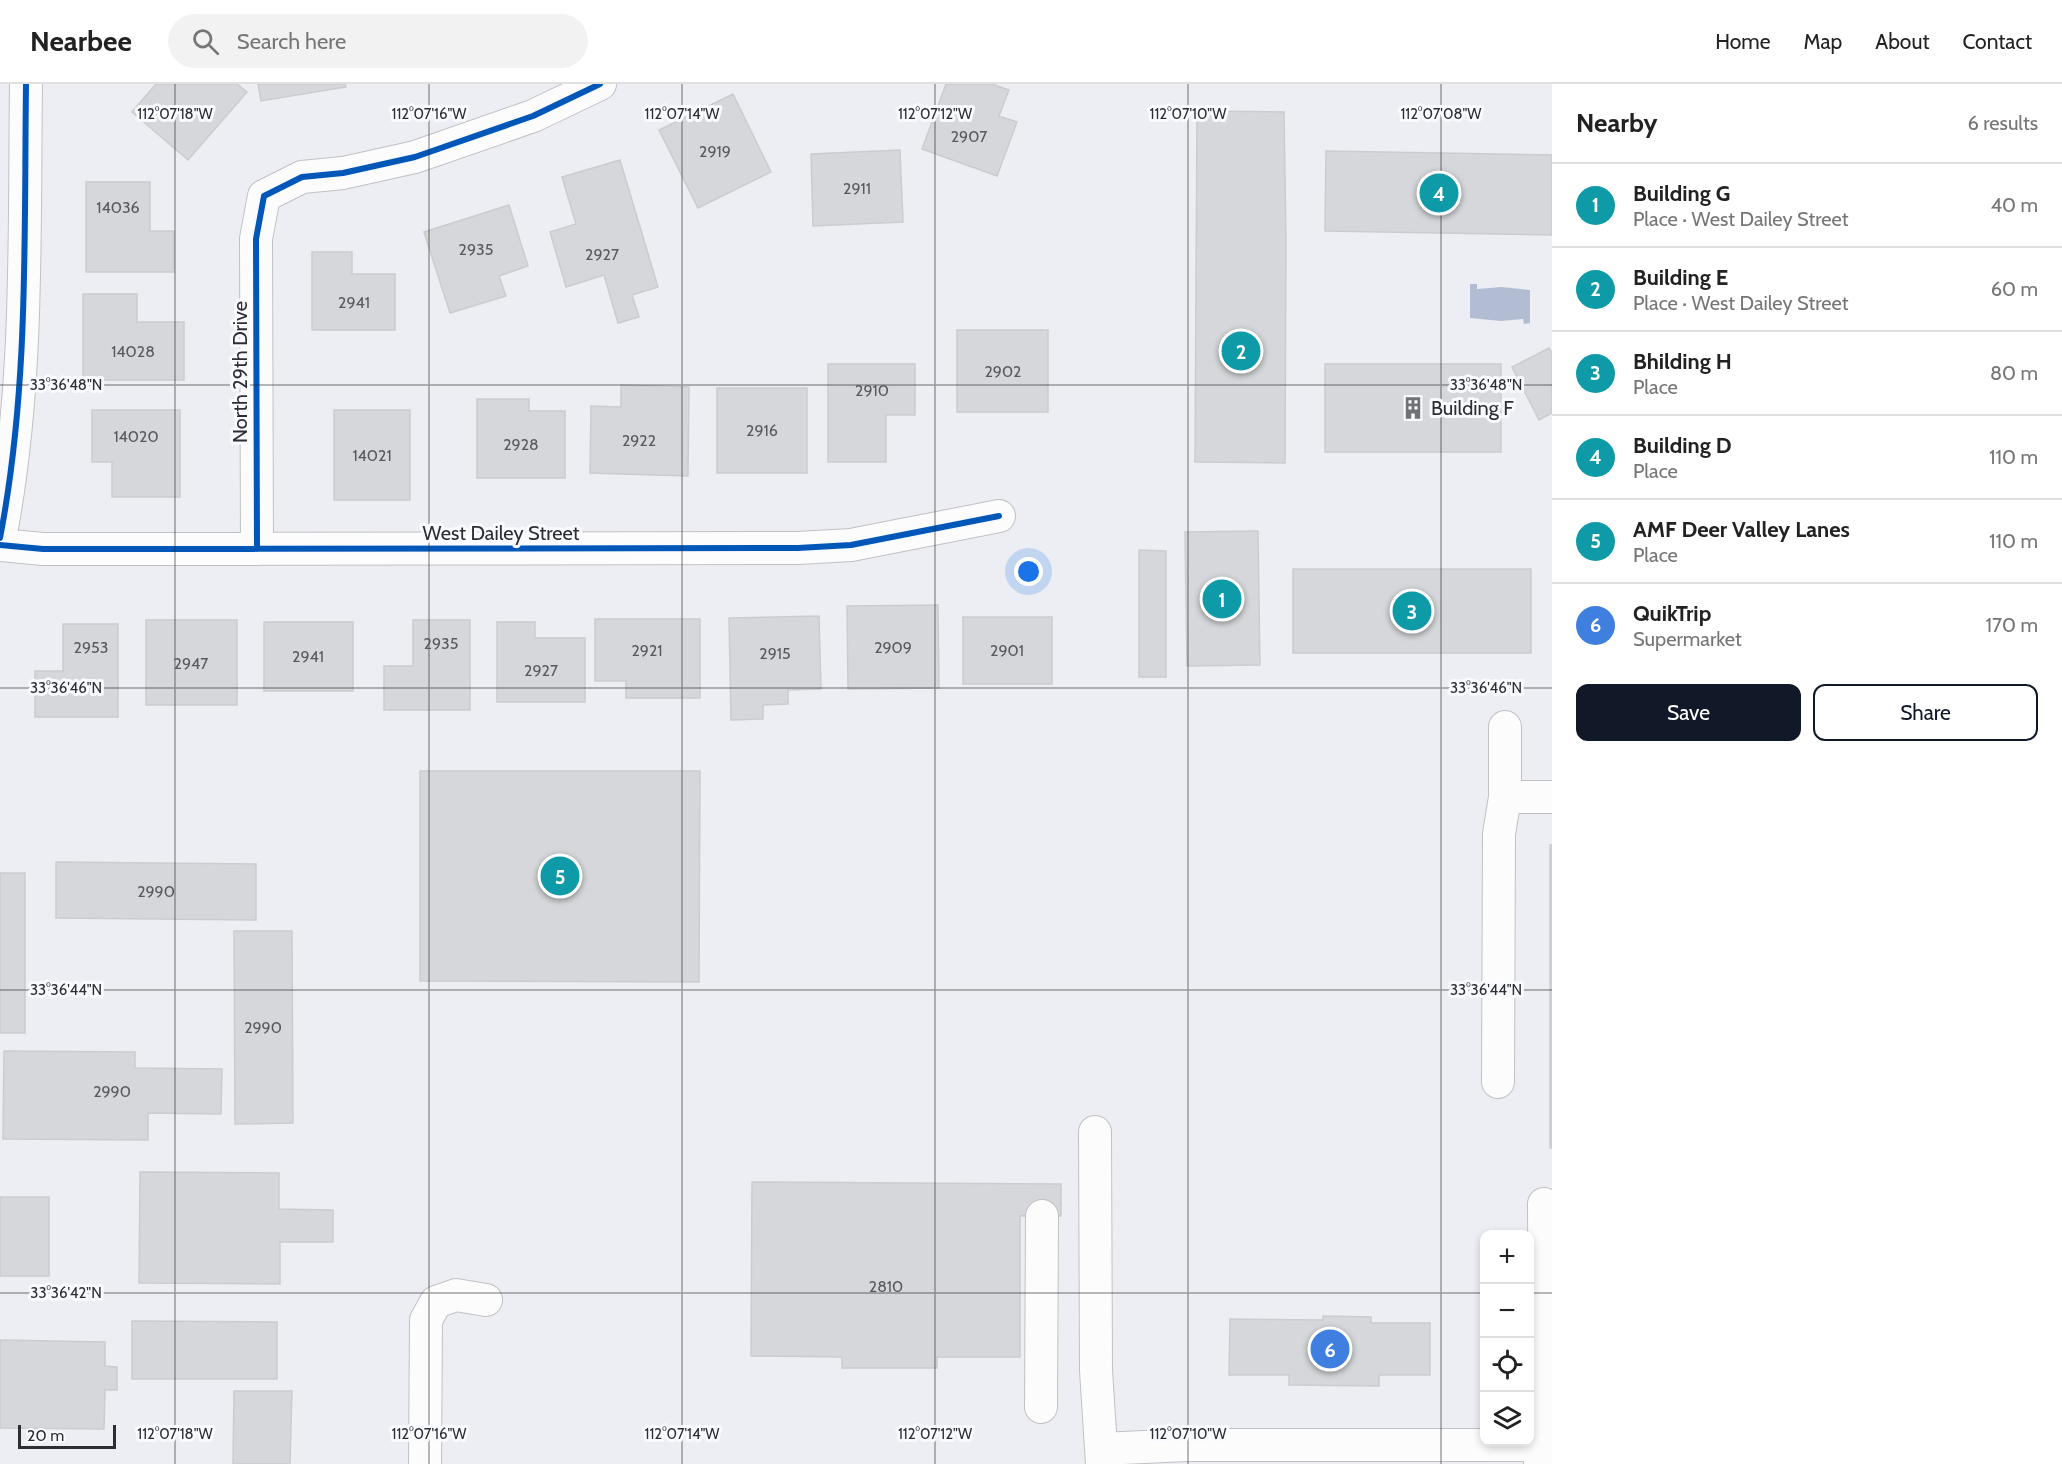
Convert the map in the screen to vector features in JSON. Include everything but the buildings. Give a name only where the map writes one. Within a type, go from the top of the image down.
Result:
[{"type":"street","points":[[0,538],[11,480],[19,408],[24,313],[26,84]]},
{"type":"street","name":"North 29th Drive","points":[[257,549],[255,239],[264,196],[302,177],[343,173],[435,150],[533,116],[600,84]]},
{"type":"street","name":"West Dailey Street","points":[[0,545],[43,549],[809,548],[851,545],[999,516]]},
{"type":"street","points":[[1498,1082],[1499,834],[1505,797],[1505,727]]},
{"type":"street","points":[[1505,797],[1552,797]]},
{"type":"street","points":[[1095,1132],[1096,1370],[1101,1457],[1187,1454],[1540,1455],[1546,1389],[1544,1204]]},
{"type":"street","points":[[1041,1407],[1042,1216]]},
{"type":"street","points":[[425,1464],[426,1320],[436,1302],[456,1295],[486,1300]]},
{"type":"water","points":[[1470,284],[1477,284],[1477,289],[1501,287],[1530,290],[1530,323],[1524,324],[1523,319],[1501,321],[1470,318]]},
{"type":"cycle path","points":[[0,538],[16,425],[20,369],[25,255],[26,84]]},
{"type":"cycle path","points":[[257,549],[256,239],[264,196],[302,177],[343,173],[415,157],[533,116],[600,84]]},
{"type":"cycle path","points":[[0,545],[43,549],[798,548],[851,545],[999,516]]},
{"type":"place","name":"Building D","points":[[1439,193]]},
{"type":"place","name":"Building E","points":[[1241,351]]},
{"type":"place","name":"Building F","points":[[1413,408]]},
{"type":"place","name":"Building G","points":[[1222,599]]},
{"type":"place","name":"Bhilding H","points":[[1412,611]]},
{"type":"place","name":"AMF Deer Valley Lanes","points":[[560,876]]},
{"type":"place","name":"QuikTrip","points":[[1330,1349]]}]
